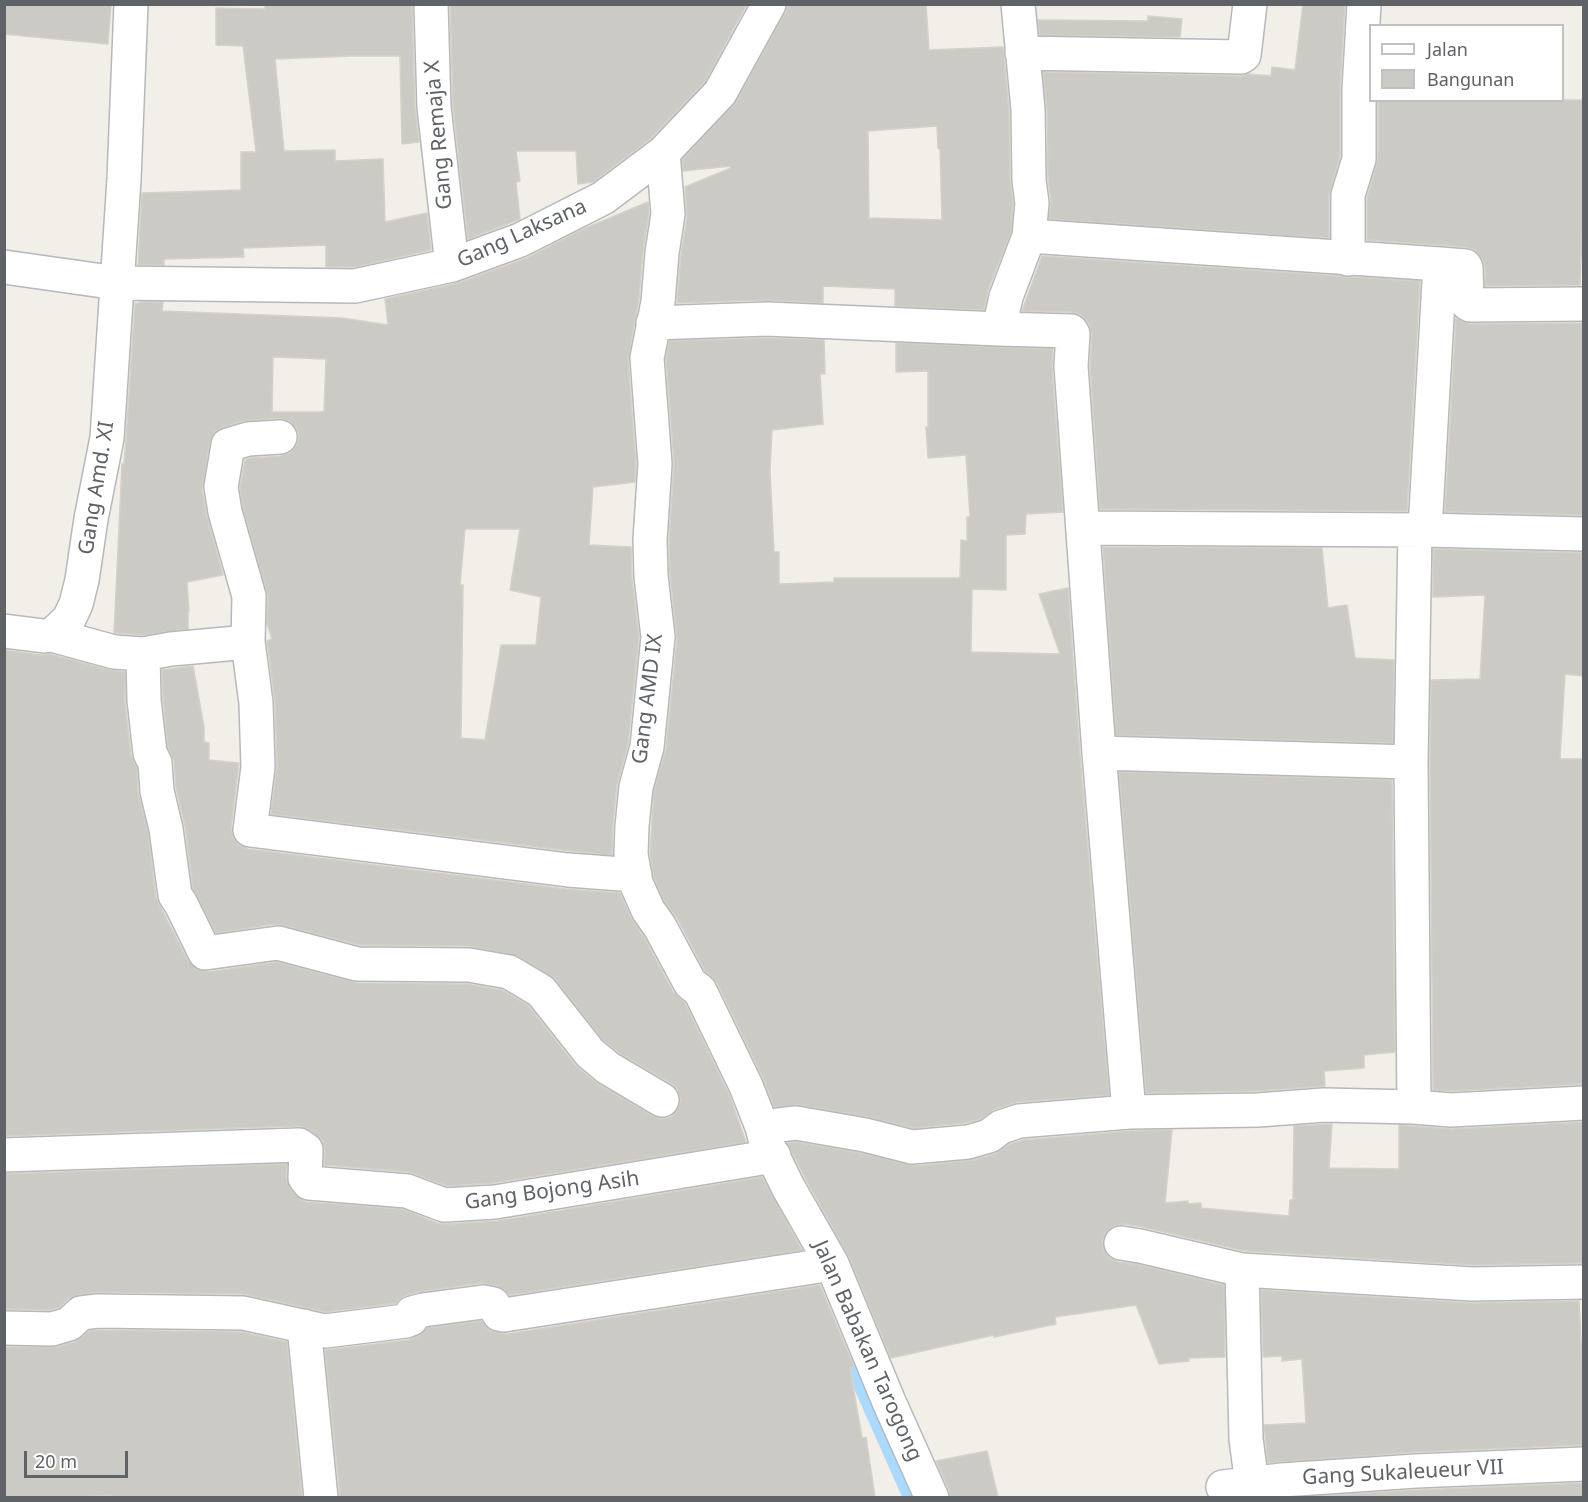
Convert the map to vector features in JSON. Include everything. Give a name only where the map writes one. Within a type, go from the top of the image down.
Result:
[{"type":"street","name":"Gang Amd. XI","points":[[52,635],[69,619],[76,604],[107,438],[132,4]]},
{"type":"street","name":"Gang Remaja X","points":[[431,4],[434,107],[452,265]]},
{"type":"street","name":"Gang Laksana","points":[[4,267],[117,283],[355,286],[452,265],[519,240],[603,198],[663,153],[720,93],[769,4]]},
{"type":"street","points":[[999,328],[1006,297],[1029,236],[1032,203],[1029,180],[1028,109],[1018,4]]},
{"type":"street","points":[[1022,53],[1241,57],[1244,55],[1250,4]]},
{"type":"street","points":[[1348,259],[1348,195],[1359,159],[1359,90],[1364,4]]},
{"type":"street","name":"Gang AMD IX","points":[[663,153],[668,214],[658,302],[647,358],[655,464],[650,540],[651,576],[658,637],[647,747],[636,787],[631,854],[636,883],[648,910],[660,927],[690,983],[700,991],[746,1086],[761,1149]]},
{"type":"street","points":[[1029,236],[1465,266],[1467,303],[1470,305],[1584,304]]},
{"type":"street","points":[[1414,1107],[1411,762],[1420,530],[1440,264]]},
{"type":"street","points":[[653,323],[767,319],[1071,331],[1073,334],[1071,366],[1099,753],[1129,1112]]},
{"type":"street","points":[[280,437],[248,439],[228,445],[220,488],[249,596],[248,642],[256,703],[258,767],[250,830],[568,870],[635,875]]},
{"type":"street","points":[[1084,528],[1420,530],[1584,534]]},
{"type":"street","points":[[4,631],[52,635],[114,652],[143,654],[248,642]]},
{"type":"street","points":[[143,654],[144,700],[150,753],[155,763],[157,791],[175,895],[182,904],[205,953],[278,943],[357,964],[469,965],[509,972],[541,991],[590,1053],[608,1068],[662,1100]]},
{"type":"street","points":[[1099,753],[1411,762]]},
{"type":"street","points":[[761,1149],[796,1124],[865,1135],[912,1147],[968,1142],[989,1136],[1001,1127],[1018,1121],[1129,1112],[1258,1110],[1324,1105],[1451,1110],[1584,1103]]},
{"type":"street","name":"Gang Bojong Asih","points":[[4,1155],[299,1145],[306,1150],[305,1178],[309,1183],[407,1191],[444,1205],[495,1202],[761,1149]]},
{"type":"street","name":"Jalan Babakan Tarogong","points":[[761,1149],[788,1187],[832,1264],[931,1497]]},
{"type":"street","points":[[1121,1244],[1140,1246],[1242,1270],[1472,1284],[1584,1282]]},
{"type":"street","points":[[4,1328],[52,1329],[69,1324],[81,1313],[98,1311],[243,1313],[325,1331],[406,1321],[411,1319],[412,1313],[423,1310],[483,1302],[493,1304],[499,1314],[504,1316],[832,1264]]},
{"type":"street","name":"Gang Sukaleueur VII","points":[[1242,1270],[1246,1439],[1237,1485],[1404,1472],[1584,1464]]},
{"type":"street","points":[[304,1326],[321,1497]]},
{"type":"building","points":[[4,4],[111,4],[108,44],[4,34]]},
{"type":"building","points":[[265,4],[412,4],[415,108],[419,142],[402,144],[400,56],[275,59],[284,151],[335,150],[335,161],[383,159],[385,222],[427,213],[431,250],[356,267],[326,267],[326,245],[243,248],[244,257],[164,259],[164,265],[138,265],[142,193],[241,190],[241,152],[256,152],[243,46],[216,45],[216,8],[265,9]]},
{"type":"building","points":[[450,4],[747,4],[705,82],[650,139],[593,182],[578,184],[576,151],[516,151],[520,181],[516,182],[520,219],[468,239],[453,106]]},
{"type":"building","points":[[788,4],[926,4],[929,50],[1003,47],[1009,110],[1010,180],[1013,203],[1011,232],[988,290],[984,310],[895,306],[895,289],[823,286],[823,303],[766,300],[677,303],[687,217],[685,187],[731,168],[730,166],[683,171],[682,160],[736,102]],"holes":[[[937,126],[938,148],[940,149],[942,220],[869,218],[868,131]]]},
{"type":"building","points":[[1303,4],[1345,4],[1340,89],[1340,156],[1329,195],[1329,238],[1049,219],[1051,201],[1043,72],[1271,76],[1272,67],[1295,70]]},
{"type":"building","points":[[1148,16],[1182,19],[1180,37],[1040,35],[1038,20],[1148,21]]},
{"type":"building","points":[[1564,100],[1584,100],[1584,234],[1582,233],[1580,285],[1485,286],[1485,267],[1483,260],[1475,250],[1466,247],[1367,240],[1367,198],[1378,159],[1378,102],[1564,102]]},
{"type":"building","points":[[648,202],[649,213],[639,299],[628,359],[636,464],[635,482],[593,487],[589,545],[631,547],[639,637],[628,744],[617,785],[612,855],[271,814],[277,766],[275,702],[267,641],[272,639],[267,624],[268,596],[243,508],[240,487],[245,460],[290,453],[297,445],[299,435],[296,427],[289,421],[279,418],[243,421],[214,432],[210,442],[202,490],[223,575],[187,582],[188,629],[142,635],[114,633],[122,464],[124,464],[135,303],[163,302],[162,311],[342,318],[388,325],[385,299],[458,283],[527,258],[581,230]],"holes":[[[273,357],[326,359],[324,412],[272,412]],[[465,529],[520,529],[510,590],[541,597],[536,645],[501,645],[485,740],[461,738],[463,585],[460,585]]]},
{"type":"building","points":[[1042,256],[1347,278],[1420,281],[1407,511],[1100,509],[1090,366],[1092,335],[1089,324],[1081,315],[1072,312],[1022,311]]},
{"type":"building","points":[[1456,318],[1470,324],[1584,323],[1584,515],[1445,512]]},
{"type":"building","points":[[767,338],[824,340],[825,374],[820,374],[823,424],[772,430],[770,470],[774,552],[779,552],[779,584],[834,582],[834,578],[960,578],[961,540],[967,541],[967,517],[970,517],[966,455],[928,458],[926,427],[928,427],[928,371],[896,372],[896,343],[1053,349],[1052,367],[1063,512],[1026,514],[1025,534],[1006,535],[1006,590],[972,589],[971,652],[1060,654],[1039,594],[1068,588],[1109,1095],[1017,1102],[995,1109],[981,1119],[965,1123],[914,1128],[799,1105],[774,1107],[763,1078],[717,983],[705,971],[677,918],[664,901],[654,878],[650,853],[654,790],[666,749],[677,639],[670,575],[669,540],[674,463],[666,359],[669,341]]},
{"type":"building","points":[[1103,547],[1322,548],[1328,608],[1347,605],[1355,658],[1394,660],[1393,743],[1116,735]]},
{"type":"building","points":[[1433,549],[1584,553],[1584,676],[1565,674],[1560,759],[1584,759],[1584,1084],[1433,1090],[1431,680],[1480,679],[1485,595],[1433,597]]},
{"type":"building","points":[[4,650],[50,654],[125,672],[125,702],[131,755],[137,768],[138,793],[148,832],[156,898],[188,961],[196,969],[208,972],[277,962],[357,983],[467,984],[502,990],[528,1005],[575,1065],[598,1084],[662,1119],[671,1117],[678,1109],[681,1100],[678,1090],[672,1084],[619,1053],[603,1040],[555,979],[518,956],[469,946],[360,945],[275,924],[216,933],[193,888],[185,826],[176,788],[174,761],[168,748],[163,699],[162,670],[193,666],[204,727],[204,742],[209,743],[209,760],[239,763],[231,828],[238,845],[248,849],[566,889],[620,893],[631,918],[644,937],[673,992],[685,1003],[729,1094],[746,1142],[493,1183],[447,1186],[409,1172],[324,1165],[323,1141],[310,1130],[298,1126],[4,1136],[6,803],[4,803]]},
{"type":"building","points":[[1119,772],[1392,780],[1395,1052],[1364,1055],[1364,1068],[1324,1071],[1325,1086],[1257,1091],[1146,1093]]},
{"type":"building","points":[[1584,1122],[1584,1263],[1472,1265],[1245,1251],[1143,1227],[1124,1224],[1114,1226],[1106,1232],[1102,1241],[1104,1250],[1110,1258],[1118,1262],[1136,1264],[1224,1285],[1225,1357],[1189,1358],[1189,1361],[1159,1364],[1136,1305],[1055,1317],[1056,1324],[891,1358],[849,1257],[787,1143],[795,1142],[861,1153],[914,1166],[973,1160],[995,1154],[1010,1144],[1023,1140],[1130,1131],[1172,1130],[1165,1203],[1188,1201],[1188,1204],[1201,1203],[1201,1208],[1289,1216],[1290,1200],[1293,1200],[1294,1126],[1332,1124],[1329,1168],[1399,1169],[1399,1125],[1452,1129]]},
{"type":"building","points":[[287,1164],[286,1177],[290,1189],[301,1200],[403,1209],[445,1224],[498,1221],[762,1177],[802,1250],[510,1295],[497,1286],[481,1283],[418,1292],[406,1295],[397,1303],[326,1312],[243,1294],[98,1292],[78,1295],[68,1299],[60,1307],[49,1310],[4,1309],[4,1174]]},
{"type":"building","points":[[820,1285],[854,1367],[850,1368],[862,1438],[866,1437],[875,1497],[340,1497],[325,1350],[409,1340],[427,1328],[481,1321],[489,1330],[507,1334]]},
{"type":"building","points":[[1261,1290],[1471,1303],[1579,1301],[1582,1361],[1584,1361],[1584,1445],[1415,1452],[1268,1463],[1264,1425],[1306,1423],[1302,1359],[1282,1361],[1282,1356],[1263,1357]]},
{"type":"building","points":[[89,1331],[241,1332],[287,1342],[302,1497],[112,1497],[112,1495],[4,1497],[4,1347],[57,1347],[75,1342]]},
{"type":"building","points":[[987,1451],[998,1497],[950,1497],[936,1461]]},
{"type":"building","points":[[1584,1483],[1584,1497],[1301,1497],[1417,1490]]},
{"type":"waterway","points":[[845,1356],[908,1498]]},
{"type":"waterway","points":[[367,1498],[397,1493],[412,1497],[434,1496]]}]
